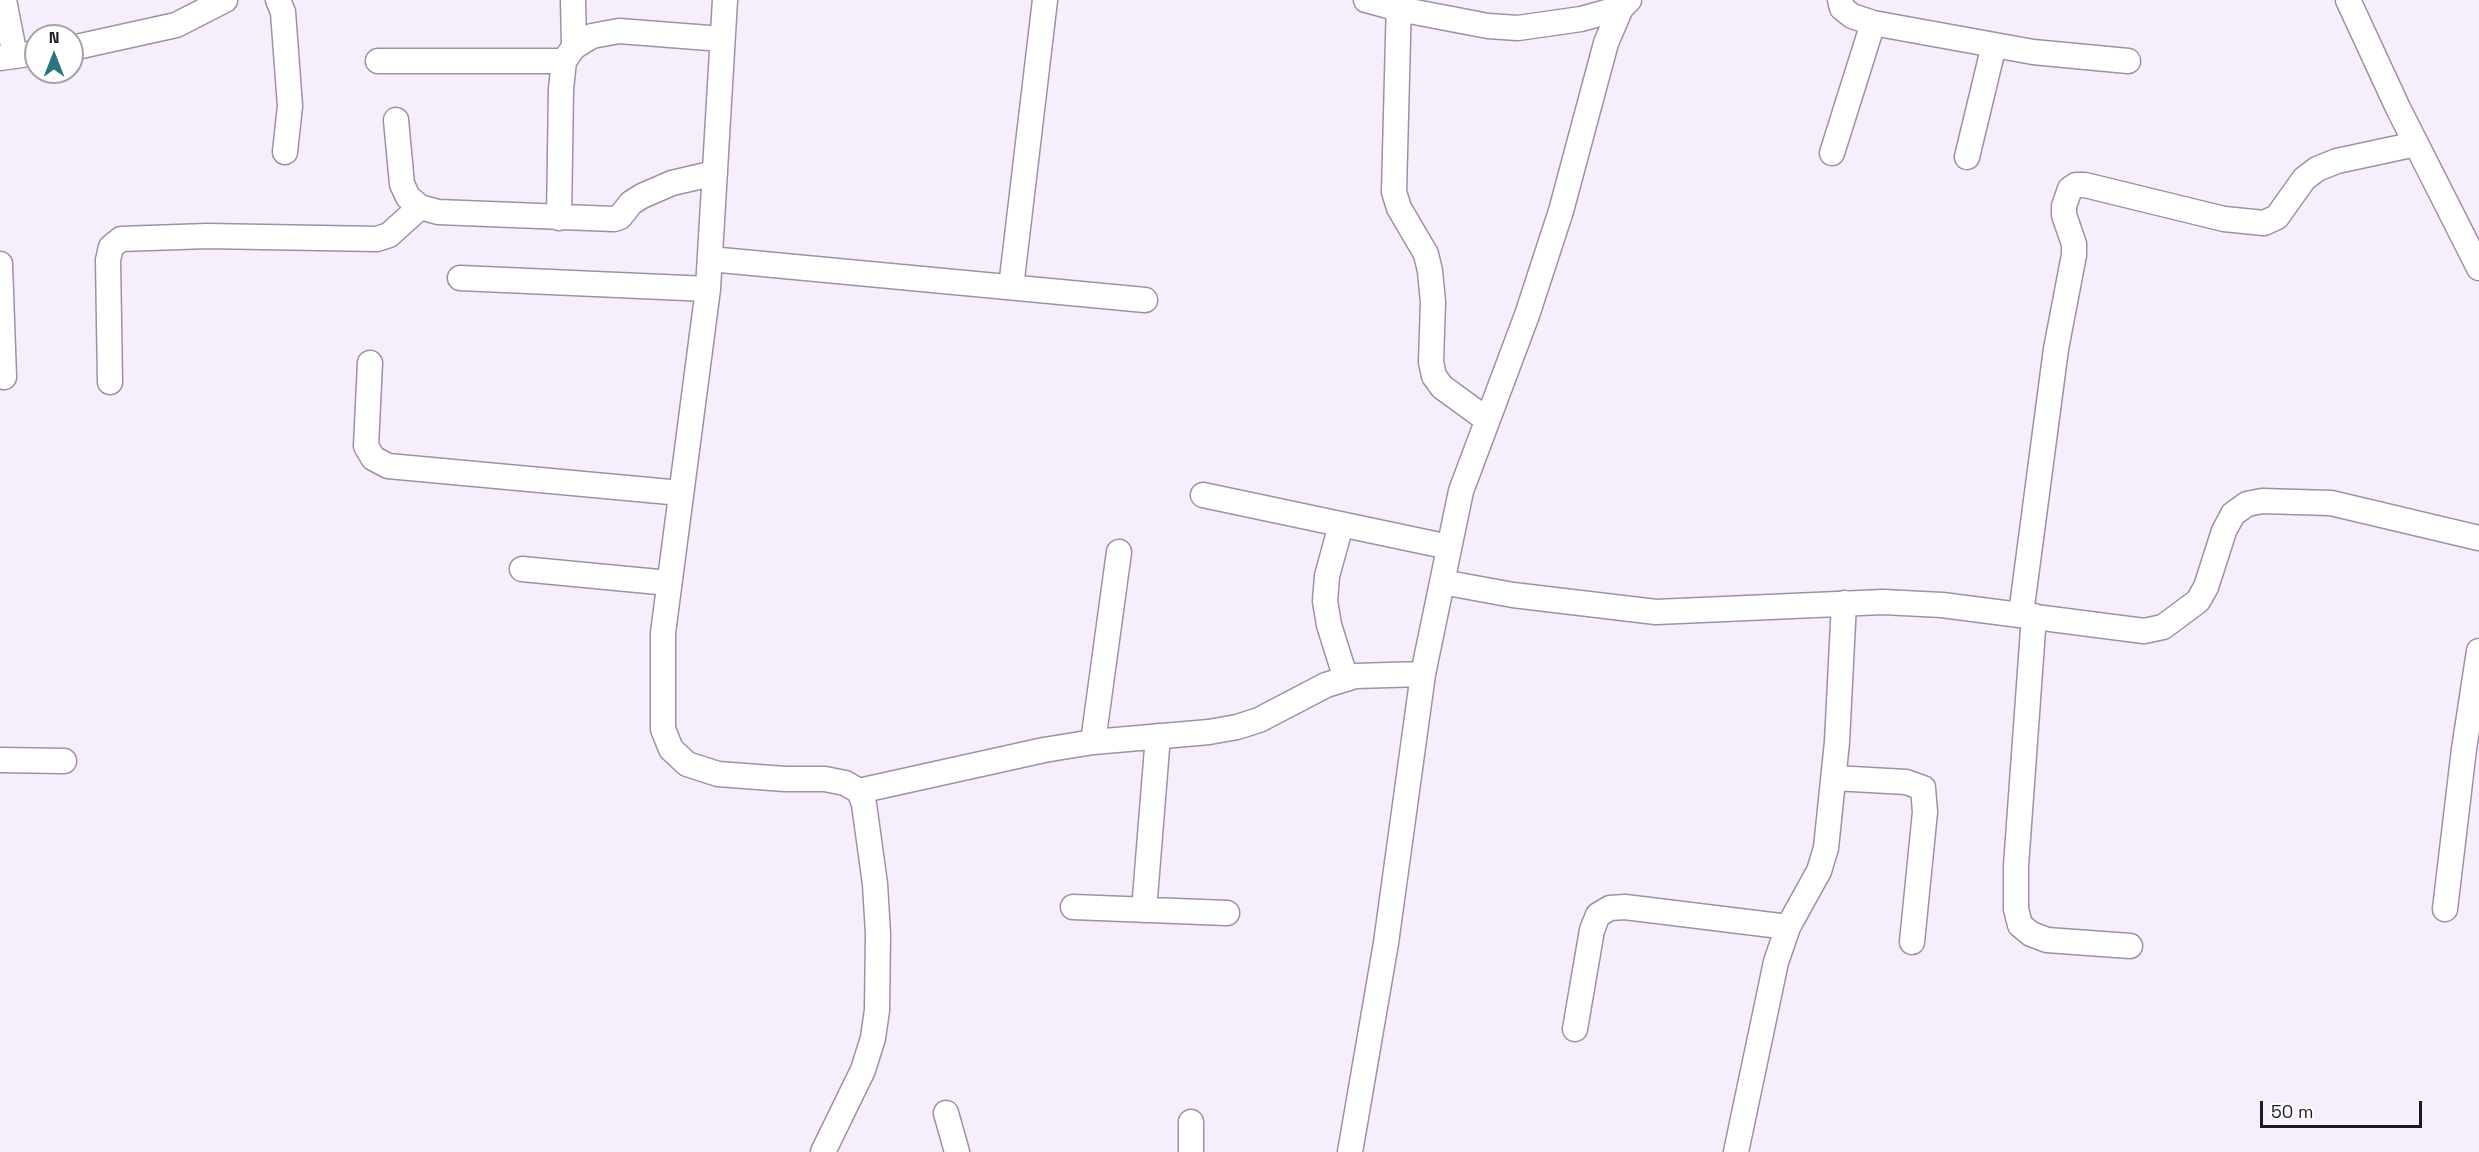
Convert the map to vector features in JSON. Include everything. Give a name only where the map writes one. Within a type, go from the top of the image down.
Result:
[{"type":"street","points":[[4,0],[17,56]]},
{"type":"street","points":[[278,0],[283,12],[290,106],[285,153]]},
{"type":"street","points":[[560,218],[561,88],[569,54],[573,0]]},
{"type":"street","points":[[725,0],[708,289],[663,633],[661,702],[663,729],[671,749],[687,764],[718,774],[785,779],[825,778],[846,783],[859,791],[868,826],[875,884],[878,934],[877,1011],[873,1038],[863,1070],[823,1152]]},
{"type":"street","points":[[1011,287],[1045,0]]},
{"type":"street","points":[[1366,0],[1399,5],[1488,26],[1518,28],[1581,19],[1625,4]]},
{"type":"street","points":[[1840,0],[1842,9],[1852,16],[1873,23],[2033,52],[2128,61]]},
{"type":"street","points":[[2348,0],[2416,144],[2479,268]]},
{"type":"street","points":[[84,45],[176,25],[223,1]]},
{"type":"street","points":[[1350,1152],[1386,943],[1423,674],[1461,491],[1544,263],[1561,211],[1606,43],[1625,4]]},
{"type":"street","points":[[1399,5],[1394,192],[1399,208],[1426,254],[1430,271],[1433,302],[1431,362],[1434,376],[1442,387],[1486,419]]},
{"type":"street","points":[[1833,153],[1873,23]]},
{"type":"street","points":[[378,61],[569,54],[592,36],[619,31],[722,39]]},
{"type":"street","points":[[1967,158],[1994,45]]},
{"type":"street","points":[[396,120],[402,184],[408,197],[420,207],[438,212],[614,219],[621,217],[631,203],[642,196],[672,183],[715,172]]},
{"type":"street","points":[[2130,946],[2048,940],[2031,934],[2020,925],[2016,909],[2027,615],[2056,349],[2074,255],[2074,244],[2064,215],[2064,206],[2070,189],[2076,185],[2085,185],[2224,219],[2264,223],[2277,217],[2304,179],[2317,169],[2337,161],[2416,144]]},
{"type":"street","points":[[110,382],[108,260],[111,247],[122,239],[207,236],[377,239],[389,235],[420,207]]},
{"type":"street","points":[[710,259],[1146,300]]},
{"type":"street","points":[[0,264],[4,376]]},
{"type":"street","points":[[460,278],[708,289]]},
{"type":"street","points":[[370,363],[366,446],[373,458],[388,466],[681,493]]},
{"type":"street","points":[[1203,495],[1449,547]]},
{"type":"street","points":[[1442,582],[1513,595],[1656,612],[1844,603],[1942,604],[2121,630],[2144,631],[2163,627],[2198,601],[2206,587],[2224,531],[2234,514],[2247,504],[2262,501],[2331,503],[2479,538]]},
{"type":"street","points":[[1341,525],[1327,576],[1325,601],[1329,625],[1346,678]]},
{"type":"street","points":[[1093,742],[1119,552]]},
{"type":"street","points":[[522,569],[669,584]]},
{"type":"street","points":[[1736,1152],[1776,962],[1788,927],[1819,871],[1826,848],[1834,778],[1844,603]]},
{"type":"street","points":[[2445,909],[2464,749],[2479,651]]},
{"type":"street","points":[[859,791],[982,762],[1093,742],[1237,728],[1259,720],[1318,688],[1346,678],[1386,673],[1423,674]]},
{"type":"street","points":[[1144,910],[1158,736]]},
{"type":"street","points":[[0,760],[64,761]]},
{"type":"street","points":[[1834,778],[1906,782],[1923,788],[1925,812],[1912,942]]},
{"type":"street","points":[[1073,907],[1227,913]]},
{"type":"street","points":[[1575,1029],[1592,930],[1598,915],[1610,908],[1625,907],[1788,927]]},
{"type":"street","points":[[946,1113],[957,1152]]},
{"type":"street","points":[[1191,1122],[1191,1152]]}]
